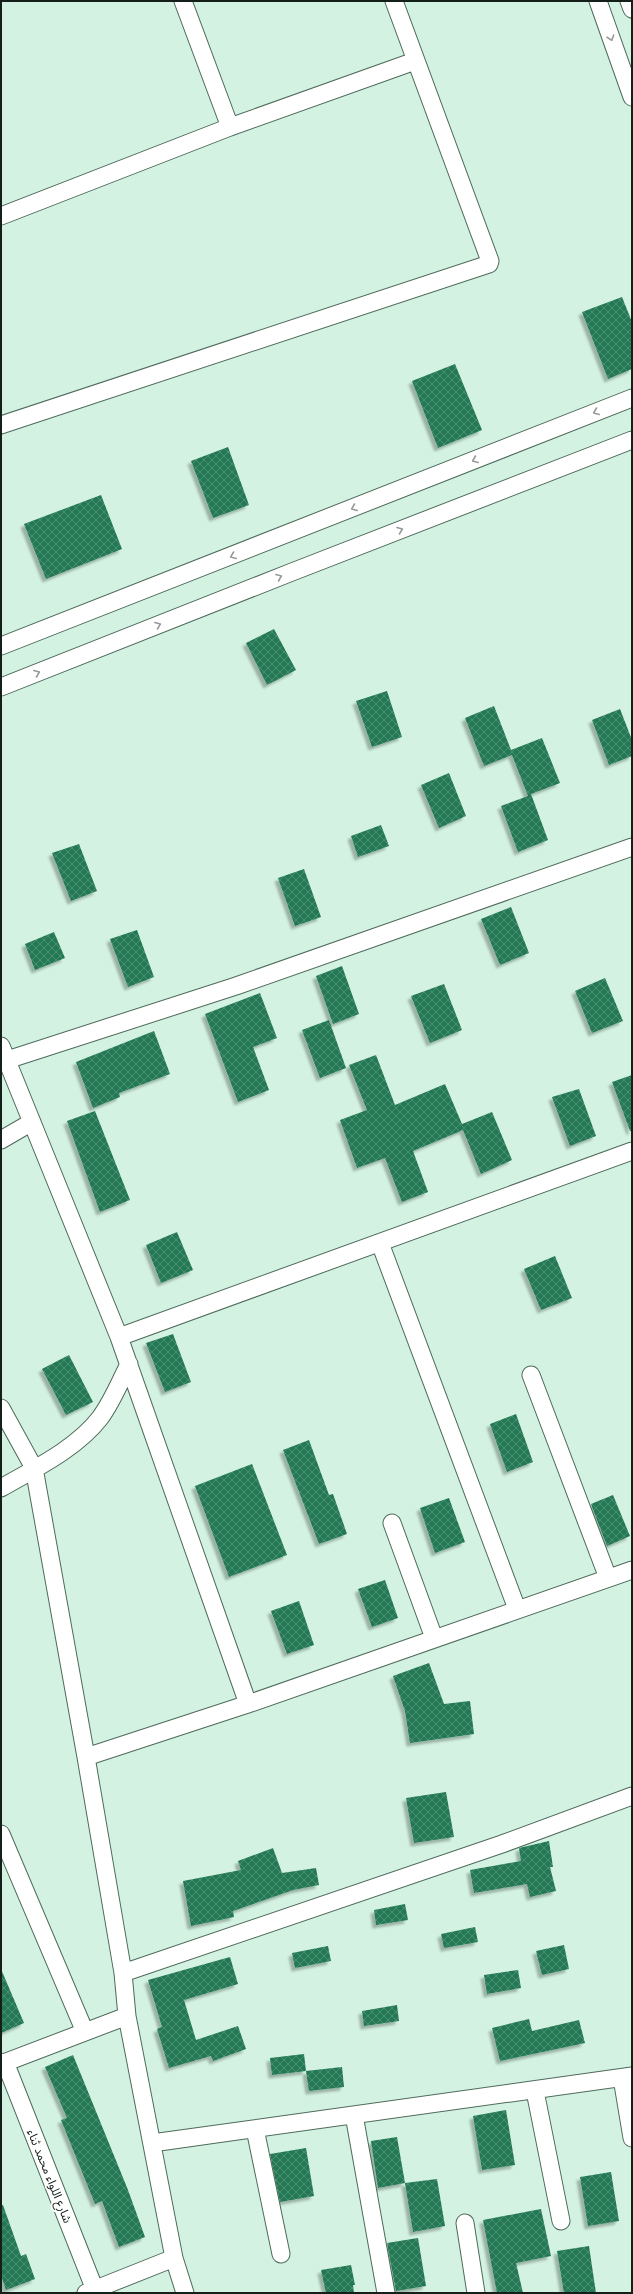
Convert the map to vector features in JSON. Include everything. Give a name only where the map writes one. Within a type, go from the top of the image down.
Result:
[{"type":"street","points":[[183,1],[230,127]]},
{"type":"street","points":[[1,426],[489,264],[490,261],[394,1]]},
{"type":"street","points":[[598,1],[632,97]]},
{"type":"street","points":[[629,1],[632,9]]},
{"type":"street","points":[[1,216],[230,127],[415,61]]},
{"type":"street","points":[[1,646],[632,398]]},
{"type":"street","points":[[1,687],[632,440]]},
{"type":"street","points":[[248,1704],[119,1337],[4,1053],[236,986],[632,847]]},
{"type":"street","points":[[1,1140],[32,1122]]},
{"type":"street","points":[[119,1337],[632,1151]]},
{"type":"street","points":[[380,1243],[517,1609]]},
{"type":"street","points":[[1,1488],[76,1442],[100,1418],[110,1402],[129,1364]]},
{"type":"street","points":[[531,1376],[608,1578]]},
{"type":"street","points":[[1,1408],[34,1468],[86,1756],[123,1973],[128,2016],[174,2258],[185,2293]]},
{"type":"street","points":[[392,1523],[434,1638]]},
{"type":"street","points":[[86,1756],[248,1704],[632,1570]]},
{"type":"street","points":[[123,1973],[502,1844],[632,1796]]},
{"type":"street","points":[[1,1834],[86,2032]]},
{"type":"street","points":[[3,2063],[128,2016]]},
{"type":"street","name":"شارع اللواء محمد ثناء","points":[[3,2063],[90,2291]]},
{"type":"street","points":[[152,2143],[535,2091],[627,2077],[632,2138]]},
{"type":"street","points":[[535,2091],[561,2221]]},
{"type":"street","points":[[354,2115],[386,2293]]},
{"type":"street","points":[[255,2129],[281,2254]]},
{"type":"street","points":[[465,2224],[476,2293]]},
{"type":"street","points":[[90,2291],[174,2258]]},
{"type":"building","points":[[622,297],[632,322],[632,369],[608,379],[582,312]]},
{"type":"building","points":[[455,364],[482,430],[438,448],[412,381]]},
{"type":"building","points":[[228,447],[249,505],[213,518],[191,461]]},
{"type":"building","points":[[101,495],[122,549],[46,579],[24,524]]},
{"type":"building","points":[[274,629],[296,670],[267,685],[246,643]]},
{"type":"building","points":[[387,691],[402,737],[372,747],[356,701]]},
{"type":"building","points":[[494,706],[511,750],[542,738],[560,783],[531,794],[548,840],[518,852],[501,806],[528,796],[512,755],[484,766],[465,718]]},
{"type":"building","points":[[620,709],[632,740],[632,756],[609,765],[592,720]]},
{"type":"building","points":[[449,773],[466,816],[439,828],[421,785]]},
{"type":"building","points":[[381,825],[389,846],[358,857],[351,836]]},
{"type":"building","points":[[79,844],[97,891],[71,901],[52,853]]},
{"type":"building","points":[[304,869],[321,917],[295,926],[278,878]]},
{"type":"building","points":[[511,907],[529,953],[500,965],[481,919]]},
{"type":"building","points":[[137,930],[154,977],[128,987],[110,939]]},
{"type":"building","points":[[54,932],[65,958],[35,970],[25,944]]},
{"type":"building","points":[[342,966],[359,1014],[333,1024],[316,976]]},
{"type":"building","points":[[605,978],[623,1021],[592,1033],[575,991]]},
{"type":"building","points":[[444,984],[462,1030],[430,1043],[411,996]]},
{"type":"building","points":[[260,993],[277,1038],[253,1047],[269,1090],[238,1102],[205,1014]]},
{"type":"building","points":[[329,1020],[346,1068],[320,1078],[302,1030]]},
{"type":"building","points":[[154,1031],[170,1074],[119,1093],[120,1097],[93,1108],[76,1062]]},
{"type":"building","points":[[376,1055],[395,1105],[445,1084],[462,1124],[492,1112],[512,1160],[481,1174],[463,1130],[413,1151],[428,1192],[402,1202],[385,1158],[357,1168],[340,1120],[367,1110],[349,1065]]},
{"type":"building","points":[[632,1075],[632,1131],[630,1131],[612,1082]]},
{"type":"building","points":[[579,1089],[596,1136],[570,1146],[552,1097]]},
{"type":"building","points":[[95,1111],[130,1200],[100,1212],[67,1121]]},
{"type":"building","points":[[177,1232],[193,1270],[161,1283],[146,1245]]},
{"type":"building","points":[[555,1256],[572,1298],[541,1310],[524,1269]]},
{"type":"building","points":[[173,1334],[191,1382],[165,1392],[146,1343]]},
{"type":"building","points":[[69,1355],[93,1402],[66,1415],[42,1369]]},
{"type":"building","points":[[516,1414],[533,1462],[507,1472],[490,1424]]},
{"type":"building","points":[[309,1440],[329,1495],[333,1494],[347,1534],[319,1544],[283,1450]]},
{"type":"building","points":[[252,1464],[287,1555],[229,1577],[195,1486]]},
{"type":"building","points":[[613,1495],[630,1536],[607,1546],[591,1504]]},
{"type":"building","points":[[449,1498],[465,1542],[435,1553],[420,1508]]},
{"type":"building","points":[[385,1580],[398,1618],[372,1627],[358,1589]]},
{"type":"building","points":[[299,1601],[314,1645],[287,1654],[271,1611]]},
{"type":"building","points":[[429,1663],[444,1704],[470,1701],[474,1734],[410,1743],[405,1711],[393,1676]]},
{"type":"building","points":[[446,1792],[454,1837],[414,1843],[406,1798]]},
{"type":"building","points":[[549,1841],[553,1867],[550,1867],[556,1891],[530,1897],[527,1884],[474,1893],[470,1870],[521,1861],[519,1848]]},
{"type":"building","points":[[273,1848],[282,1873],[316,1868],[319,1885],[293,1890],[233,1911],[234,1917],[191,1926],[183,1881],[241,1870],[238,1861]]},
{"type":"building","points":[[405,1904],[408,1920],[376,1925],[374,1910]]},
{"type":"building","points":[[475,1927],[478,1942],[444,1948],[441,1934]]},
{"type":"building","points":[[564,1945],[569,1969],[542,1975],[536,1951]]},
{"type":"building","points":[[328,1946],[331,1961],[295,1968],[292,1953]]},
{"type":"building","points":[[230,1957],[238,1984],[184,2000],[196,2040],[238,2026],[246,2049],[213,2061],[211,2056],[169,2068],[157,2029],[162,2027],[148,1980]]},
{"type":"building","points":[[1,1969],[24,2023],[1,2033]]},
{"type":"building","points":[[518,1970],[521,1988],[487,1994],[484,1975]]},
{"type":"building","points":[[397,2005],[399,2021],[364,2026],[362,2011]]},
{"type":"building","points":[[529,2019],[532,2031],[579,2020],[585,2043],[500,2061],[492,2028]]},
{"type":"building","points":[[304,2054],[306,2071],[272,2075],[270,2058]]},
{"type":"building","points":[[73,2055],[128,2190],[145,2237],[119,2247],[102,2201],[95,2204],[61,2120],[67,2118],[45,2067]]},
{"type":"building","points":[[342,2067],[344,2087],[309,2091],[306,2071]]},
{"type":"building","points":[[506,2110],[515,2165],[482,2170],[473,2116]]},
{"type":"building","points":[[397,2137],[405,2183],[378,2188],[371,2141]]},
{"type":"building","points":[[306,2148],[314,2196],[280,2202],[270,2154]]},
{"type":"building","points":[[611,2172],[619,2221],[588,2226],[580,2177]]},
{"type":"building","points":[[437,2179],[445,2226],[413,2232],[405,2183]]},
{"type":"building","points":[[1,2205],[3,2205],[21,2256],[26,2254],[35,2279],[6,2290],[1,2275]]},
{"type":"building","points":[[541,2209],[551,2256],[516,2263],[523,2293],[497,2293],[483,2220]]},
{"type":"building","points":[[418,2238],[426,2286],[396,2291],[387,2243]]},
{"type":"building","points":[[589,2246],[596,2293],[564,2293],[557,2251]]},
{"type":"building","points":[[351,2265],[355,2285],[353,2285],[354,2293],[326,2293],[321,2270]]}]
